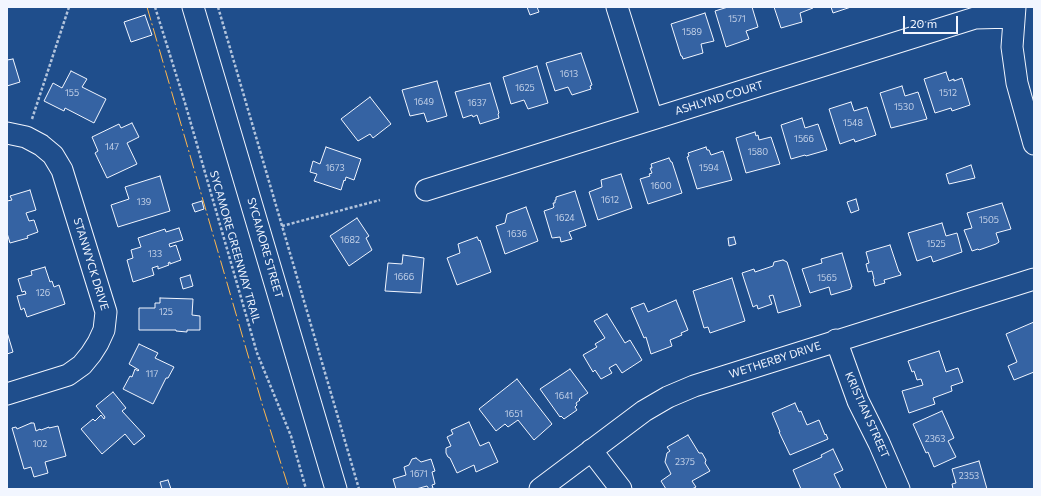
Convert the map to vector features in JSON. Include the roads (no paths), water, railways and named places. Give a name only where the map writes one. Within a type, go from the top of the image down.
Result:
[{"type":"street","name":"SYCAMORE STREET","points":[[194,7],[336,489]]},
{"type":"street","points":[[617,7],[652,119]]},
{"type":"street","points":[[1015,12],[1012,47],[1017,83],[1034,144]]},
{"type":"street","name":"ASHLYND COURT","points":[[426,190],[975,18],[1015,12]]},
{"type":"street","name":"STANWYCK DRIVE","points":[[7,394],[68,376],[82,365],[92,354],[104,330],[106,312],[62,170],[53,156],[41,145],[16,135]]},
{"type":"street","name":"WETHERBY DRIVE","points":[[540,489],[644,411],[668,397],[694,386],[1034,278]]},
{"type":"street","name":"KRISTIAN STREET","points":[[836,340],[858,401],[879,443],[899,489]]},
{"type":"street","points":[[591,450],[621,489]]}]
